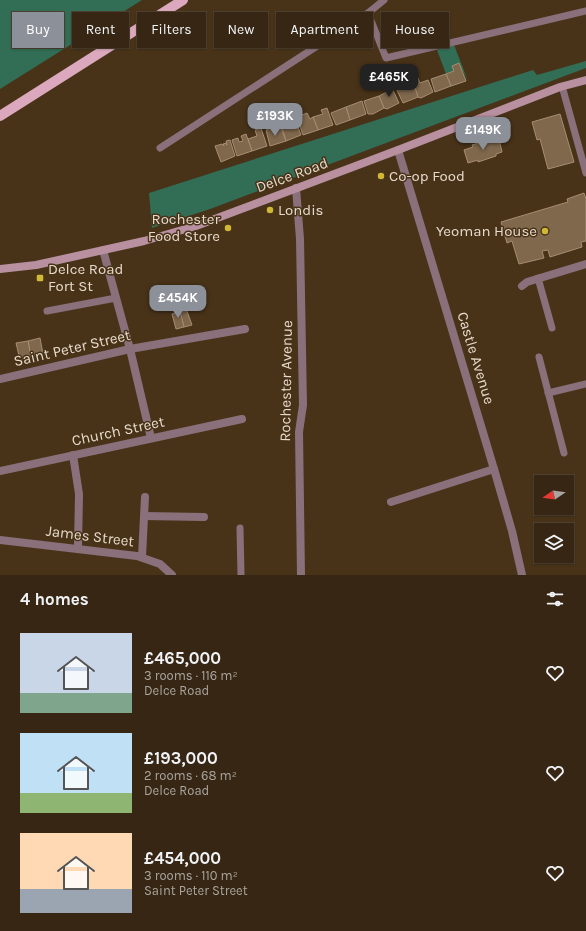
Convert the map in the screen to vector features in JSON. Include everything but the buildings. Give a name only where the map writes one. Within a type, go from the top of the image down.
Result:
[{"type":"main road","points":[[0,116],[183,0]]},
{"type":"street","name":"Delce Road","points":[[0,269],[26,266],[103,250],[144,241],[196,226],[562,86],[586,80]]},
{"type":"street","name":"Castle Avenue","points":[[398,150],[494,469],[512,531],[522,575]]},
{"type":"street","name":"Rochester Avenue","points":[[296,188],[300,239],[303,403],[299,432],[301,575]]},
{"type":"street","points":[[103,250],[130,349],[151,438]]},
{"type":"street","points":[[522,286],[527,282],[538,278],[586,266]]},
{"type":"street","name":"Saint Peter Street","points":[[0,379],[130,349],[246,329]]},
{"type":"street","name":"Church Street","points":[[0,471],[242,419]]},
{"type":"street","points":[[73,456],[79,494],[78,548]]},
{"type":"street","points":[[391,502],[494,469]]},
{"type":"street","points":[[142,557],[145,496]]},
{"type":"street","points":[[144,516],[204,517]]},
{"type":"street","name":"James Street","points":[[0,540],[78,548],[142,557],[160,564],[172,575]]},
{"type":"lane","points":[[369,12],[384,0]]},
{"type":"lane","points":[[373,26],[386,58],[586,11]]},
{"type":"lane","points":[[160,148],[314,48]]},
{"type":"lane","points":[[562,86],[586,173]]},
{"type":"lane","points":[[538,278],[552,328]]},
{"type":"lane","points":[[47,311],[116,298]]},
{"type":"lane","points":[[539,357],[564,453]]},
{"type":"lane","points":[[548,393],[586,384]]},
{"type":"lane","points":[[240,528],[241,575]]},
{"type":"green space","points":[[0,0],[142,0],[123,12],[72,12],[72,44],[0,89]]},
{"type":"green space","points":[[454,45],[468,81],[459,64],[452,66],[454,71],[446,74],[437,50],[449,48],[449,46]]},
{"type":"green space","points":[[586,61],[586,68],[210,209],[152,228],[149,193],[533,70],[537,75]]},
{"type":"place","name":"Co-op Food","points":[[381,176]]},
{"type":"place","name":"Londis","points":[[270,210]]},
{"type":"place","name":"Rochester Food Store","points":[[228,228]]},
{"type":"place","name":"Yeoman House","points":[[545,231]]},
{"type":"place","name":"Delce Road Fort St","points":[[40,278]]}]
